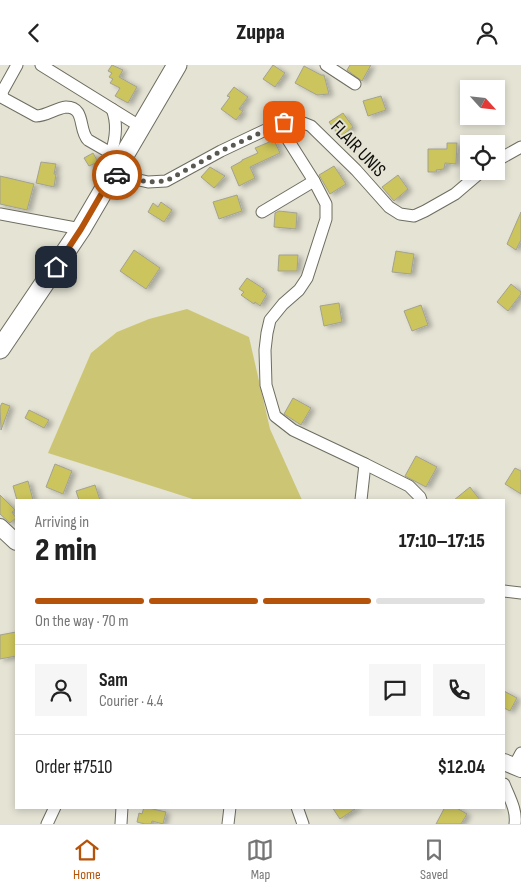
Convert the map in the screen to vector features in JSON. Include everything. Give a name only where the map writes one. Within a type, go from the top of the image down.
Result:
[{"type":"main road","points":[[0,349],[81,229],[115,162],[141,127],[177,65]]},
{"type":"street","name":"FLAIR UNIS","points":[[17,65],[2,92],[3,98],[36,116],[65,107],[72,108],[80,116],[83,136],[115,162],[148,182],[166,181],[221,151],[278,124],[296,120],[311,126],[356,170],[389,207],[400,214],[414,216],[425,211],[455,194],[471,180]]},
{"type":"street","points":[[41,65],[141,127]]},
{"type":"street","points":[[326,65],[355,83]]},
{"type":"street","points":[[112,109],[116,118],[115,162]]},
{"type":"street","points":[[278,124],[314,181],[326,204],[326,219],[307,278],[299,290],[270,319],[265,349],[266,385],[275,417],[293,430],[409,486],[421,499]]},
{"type":"street","points":[[505,156],[521,147]]},
{"type":"street","points":[[262,212],[314,181]]},
{"type":"street","points":[[0,214],[81,229]]},
{"type":"street","points":[[361,499],[365,464]]},
{"type":"street","points":[[0,527],[15,541]]},
{"type":"street","points":[[505,591],[521,593]]},
{"type":"street","points":[[505,786],[515,811],[515,824]]},
{"type":"street","points":[[47,824],[54,809]]},
{"type":"street","points":[[121,824],[122,809]]},
{"type":"street","points":[[228,824],[230,809]]},
{"type":"street","points":[[298,809],[303,824]]},
{"type":"shaded area","points":[[187,309],[249,337],[270,429],[302,499],[193,499],[48,453],[91,353],[117,332],[149,319]]},
{"type":"building","points":[[112,65],[123,70],[119,77],[137,87],[128,103],[115,96],[120,88],[110,83],[113,79],[109,77],[112,73],[108,71]]},
{"type":"building","points":[[273,65],[285,73],[275,87],[263,79]]},
{"type":"building","points":[[350,65],[371,65],[362,81],[347,70]]},
{"type":"building","points":[[304,66],[324,75],[329,94],[317,95],[295,83]]},
{"type":"building","points":[[234,87],[248,97],[239,109],[243,111],[236,120],[221,109],[230,97],[227,96]]},
{"type":"building","points":[[381,96],[386,110],[368,116],[363,101]]},
{"type":"building","points":[[343,113],[353,127],[340,137],[329,122]]},
{"type":"building","points":[[274,140],[280,153],[250,167],[255,178],[239,186],[231,167],[258,153],[255,148]]},
{"type":"building","points":[[447,143],[457,143],[456,164],[445,163],[444,169],[436,170],[437,172],[428,172],[428,149],[447,149]]},
{"type":"building","points":[[93,153],[98,162],[89,166],[84,158]]},
{"type":"building","points":[[41,162],[56,164],[54,187],[36,183]]},
{"type":"building","points":[[334,166],[346,184],[330,194],[319,175]]},
{"type":"building","points":[[210,167],[225,176],[214,188],[201,177]]},
{"type":"building","points":[[398,175],[408,189],[394,201],[382,187]]},
{"type":"building","points":[[0,176],[34,184],[27,210],[0,204]]},
{"type":"building","points":[[237,195],[242,211],[219,219],[213,202]]},
{"type":"building","points":[[161,202],[172,210],[164,222],[148,212],[153,203],[158,207]]},
{"type":"building","points":[[279,211],[297,213],[296,229],[274,227],[275,213]]},
{"type":"building","points":[[521,212],[521,240],[516,250],[507,244]]},
{"type":"building","points":[[134,250],[160,268],[146,289],[120,271]]},
{"type":"building","points":[[396,251],[414,254],[411,274],[392,272]]},
{"type":"building","points":[[279,255],[298,255],[297,271],[278,271]]},
{"type":"building","points":[[247,278],[264,289],[262,291],[267,294],[260,306],[241,295],[244,292],[239,289]]},
{"type":"building","points":[[511,284],[521,294],[508,311],[497,302]]},
{"type":"building","points":[[339,303],[342,322],[324,326],[320,306]]},
{"type":"building","points":[[421,305],[428,325],[412,331],[404,311]]},
{"type":"building","points":[[293,398],[311,408],[301,425],[284,414]]},
{"type":"building","points":[[2,403],[10,406],[1,430],[0,407]]},
{"type":"building","points":[[29,410],[49,420],[44,428],[25,418]]},
{"type":"building","points":[[416,456],[437,467],[426,487],[405,476]]},
{"type":"building","points":[[55,464],[72,471],[63,494],[46,487]]},
{"type":"building","points":[[515,468],[521,471],[521,494],[505,484]]},
{"type":"building","points":[[28,481],[33,499],[17,499],[13,486]]},
{"type":"building","points":[[95,485],[100,499],[79,499],[76,491]]},
{"type":"building","points":[[470,487],[479,499],[455,499]]},
{"type":"building","points":[[0,495],[15,510],[12,512],[15,519],[10,523],[0,514]]},
{"type":"building","points":[[15,632],[15,656],[0,659],[0,635]]},
{"type":"building","points":[[505,692],[517,698],[510,711],[505,708]]},
{"type":"building","points":[[143,809],[166,812],[163,824],[152,821],[151,824],[137,822],[139,813],[142,814]]},
{"type":"building","points":[[333,809],[355,809],[340,819]]},
{"type":"building","points":[[444,809],[458,809],[467,814],[461,824],[436,824]]},
{"type":"way so far","points":[[117,175],[148,182],[166,181],[221,151],[284,122]]},
{"type":"route","points":[[56,267],[113,174],[117,175]]}]
